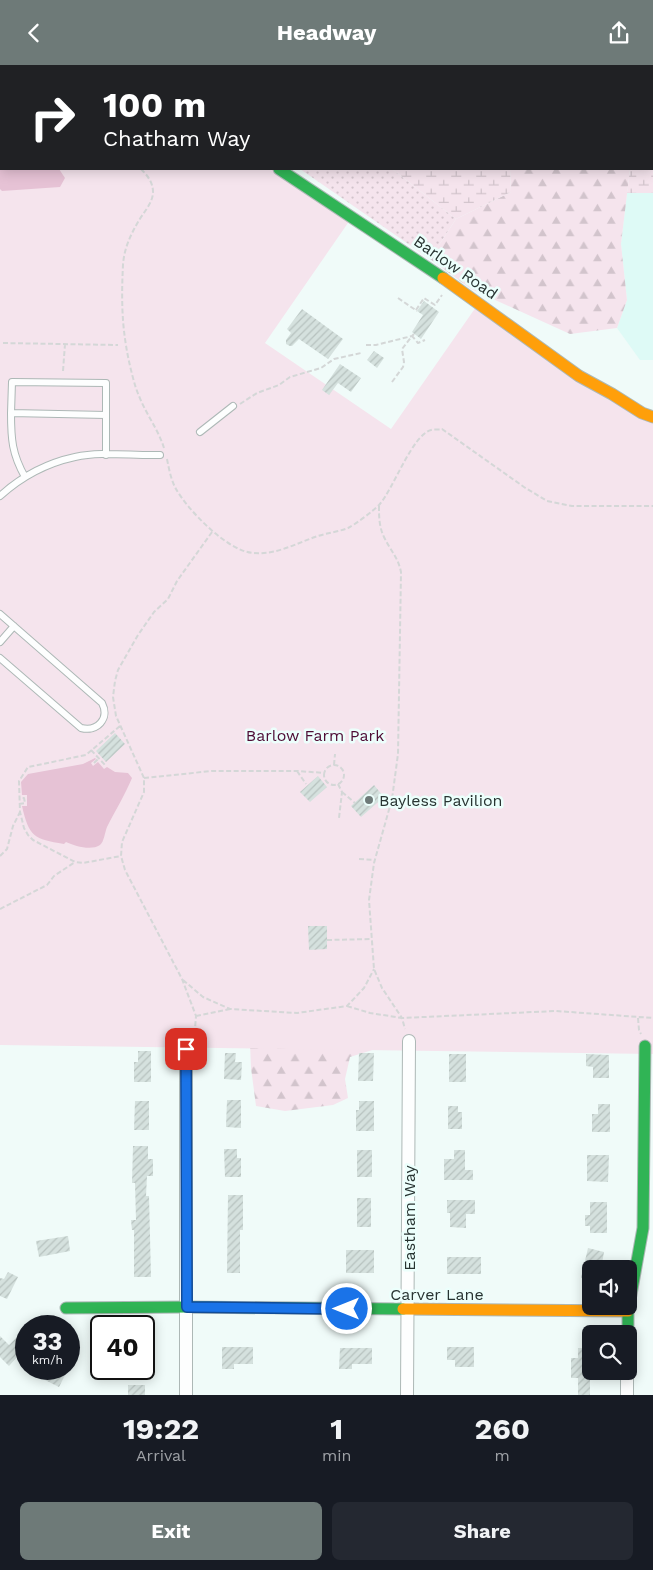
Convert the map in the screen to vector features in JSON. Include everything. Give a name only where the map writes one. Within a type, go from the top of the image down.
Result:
[{"type":"street","name":"Barlow Road","points":[[280,170],[450,283],[579,376],[642,413],[653,417]]},
{"type":"street","name":"Barlow Road","points":[[612,394],[653,405]]},
{"type":"street","name":"Eastham Way","points":[[407,1395],[409,1041]]},
{"type":"street","points":[[637,1261],[643,1228],[649,1116],[645,1045]]},
{"type":"street","points":[[186,1049],[186,1395]]},
{"type":"street","name":"Carver Lane","points":[[66,1308],[187,1307],[582,1311]]},
{"type":"street","points":[[628,1380],[628,1395]]},
{"type":"lane","points":[[25,477],[16,462],[12,446],[12,381],[106,383],[106,455]]},
{"type":"lane","points":[[200,432],[233,406]]},
{"type":"lane","points":[[11,413],[106,415]]},
{"type":"lane","points":[[0,496],[25,477],[50,464],[76,457],[160,455]]},
{"type":"lane","points":[[0,614],[102,703],[105,714],[103,721],[95,728],[81,728],[0,658]]},
{"type":"lane","points":[[0,642],[14,626]]},
{"type":"path","points":[[142,170],[152,184],[153,195],[128,242],[124,259],[122,329],[138,394],[162,443],[171,478],[183,498],[212,532],[237,548],[250,553],[266,554],[349,528],[379,504],[418,441],[429,430],[442,429],[547,501],[572,506],[653,506]]},
{"type":"path","points":[[398,298],[417,311],[424,298],[434,307],[450,283]]},
{"type":"path","points":[[413,335],[418,343],[425,340]]},
{"type":"path","points":[[366,345],[376,345],[413,335]]},
{"type":"path","points":[[392,382],[403,367],[402,349],[413,335]]},
{"type":"path","points":[[3,343],[118,345]]},
{"type":"path","points":[[64,371],[65,344]]},
{"type":"path","points":[[233,406],[241,404],[257,393],[280,385],[290,377],[321,368],[334,359],[361,353]]},
{"type":"path","points":[[379,504],[379,522],[384,536],[399,561],[401,572],[398,754],[392,799],[375,860],[369,900],[374,969],[382,988],[402,1018]]},
{"type":"path","points":[[186,1049],[194,1043],[196,1016],[182,979],[125,870],[121,856],[122,842],[144,792],[144,778],[116,716],[113,697],[118,670],[138,635],[154,612],[168,599],[177,581],[212,532]]},
{"type":"path","points":[[120,726],[86,755],[28,767],[19,781],[19,804],[24,828],[28,835],[33,840],[75,862],[83,863],[121,856]]},
{"type":"path","points":[[91,750],[106,766]]},
{"type":"path","points":[[334,765],[335,754]]},
{"type":"path","points":[[94,763],[99,758]]},
{"type":"path","points":[[334,765],[340,767],[343,778],[338,784],[330,784],[325,779],[324,773],[328,767],[334,765]]},
{"type":"path","points":[[144,778],[212,771],[297,771],[324,773]]},
{"type":"path","points":[[297,771],[306,783]]},
{"type":"path","points":[[338,784],[342,791],[355,803]]},
{"type":"path","points":[[339,818],[342,791]]},
{"type":"path","points":[[19,798],[24,798],[25,803],[19,804]]},
{"type":"path","points":[[0,856],[7,849],[13,826],[20,812]]},
{"type":"path","points":[[359,859],[375,860]]},
{"type":"path","points":[[0,909],[47,885],[59,873],[75,862]]},
{"type":"path","points":[[327,940],[372,939]]},
{"type":"path","points":[[347,1006],[364,988],[374,969]]},
{"type":"path","points":[[182,979],[203,997],[230,1009]]},
{"type":"path","points":[[196,1016],[230,1009],[298,1013],[347,1006],[370,1013],[402,1018],[556,1011],[653,1019]]},
{"type":"path","points":[[638,1017],[638,1030],[645,1045]]},
{"type":"shaded area","points":[[0,170],[60,170],[65,178],[60,187],[2,191],[0,189]]},
{"type":"shaded area","points":[[627,193],[653,193],[653,360],[640,360],[617,328],[627,300],[621,244]]},
{"type":"shaded area","points":[[95,758],[91,763],[93,766],[98,762],[104,769],[107,767],[115,772],[128,773],[132,778],[107,827],[101,844],[92,848],[83,847],[66,842],[64,844],[46,840],[34,835],[27,824],[22,806],[27,806],[27,795],[22,795],[21,782],[28,774],[83,764]]},
{"type":"green space","name":"Barlow Farm Park","points":[[0,170],[274,170],[350,220],[265,343],[391,429],[476,307],[653,419],[653,1054],[0,1045]]},
{"type":"green space","points":[[301,170],[393,170],[456,219],[430,259]]},
{"type":"green space","points":[[393,170],[510,170],[511,192],[456,219]]},
{"type":"green space","points":[[510,170],[630,170],[621,244],[627,300],[617,328],[570,334],[471,289],[430,259],[456,219],[511,192]]},
{"type":"green space","points":[[630,170],[653,170],[653,193],[627,193]]},
{"type":"green space","points":[[250,1043],[382,1047],[350,1057],[345,1079],[348,1098],[333,1105],[285,1111],[256,1106]]},
{"type":"building","points":[[424,301],[439,312],[421,339],[412,332],[423,315],[417,311]]},
{"type":"building","points":[[302,309],[343,339],[328,359],[299,339],[292,346],[286,344],[286,340],[291,333],[287,329]]},
{"type":"building","points":[[374,351],[384,358],[377,368],[367,360]]},
{"type":"building","points":[[340,364],[361,378],[351,392],[338,383],[329,395],[322,390]]},
{"type":"building","points":[[115,733],[125,744],[106,762],[96,751]]},
{"type":"building","points":[[318,776],[327,787],[310,802],[300,792]]},
{"type":"building","name":"Bayless Pavilion","points":[[374,785],[384,797],[361,817],[351,806]]},
{"type":"building","points":[[308,926],[327,926],[327,949],[309,950]]},
{"type":"building","points":[[138,1051],[151,1051],[151,1082],[134,1082],[134,1062],[138,1062]]},
{"type":"building","points":[[225,1053],[236,1053],[235,1062],[242,1062],[241,1080],[224,1079]]},
{"type":"building","points":[[359,1053],[374,1053],[373,1081],[358,1081]]},
{"type":"building","points":[[449,1054],[466,1054],[466,1082],[449,1082]]},
{"type":"building","points":[[586,1054],[609,1055],[609,1078],[593,1078],[593,1067],[586,1066]]},
{"type":"building","points":[[227,1100],[241,1100],[241,1128],[226,1127]]},
{"type":"building","points":[[135,1101],[149,1101],[149,1130],[134,1130]]},
{"type":"building","points":[[359,1101],[374,1101],[374,1131],[356,1131],[356,1110],[359,1110]]},
{"type":"building","points":[[598,1104],[610,1104],[610,1132],[592,1132],[592,1114],[598,1114]]},
{"type":"building","points":[[448,1106],[458,1106],[458,1112],[462,1112],[462,1129],[448,1129]]},
{"type":"building","points":[[133,1146],[148,1146],[148,1159],[153,1159],[153,1176],[147,1176],[146,1196],[149,1196],[151,1277],[134,1277],[134,1230],[132,1230],[131,1220],[136,1220],[135,1183],[132,1183]]},
{"type":"building","points":[[224,1149],[237,1149],[237,1158],[241,1158],[241,1177],[225,1177]]},
{"type":"building","points":[[357,1150],[372,1150],[372,1177],[357,1177]]},
{"type":"building","points":[[454,1150],[465,1150],[465,1170],[473,1170],[473,1180],[444,1180],[444,1159],[454,1159]]},
{"type":"building","points":[[587,1155],[609,1155],[608,1182],[587,1181]]},
{"type":"building","points":[[228,1195],[243,1195],[243,1230],[240,1230],[240,1273],[227,1273]]},
{"type":"building","points":[[357,1198],[371,1198],[371,1227],[357,1227]]},
{"type":"building","points":[[447,1200],[475,1200],[475,1214],[466,1214],[466,1228],[450,1227],[450,1213],[447,1213]]},
{"type":"building","points":[[590,1202],[607,1202],[607,1233],[590,1233],[590,1226],[585,1226],[585,1215],[590,1215]]},
{"type":"building","points":[[68,1236],[70,1251],[39,1257],[36,1241]]},
{"type":"building","points":[[588,1248],[604,1252],[603,1260],[585,1260]]},
{"type":"building","points":[[346,1250],[374,1250],[374,1273],[346,1273]]},
{"type":"building","points":[[447,1257],[481,1257],[481,1274],[447,1274]]},
{"type":"building","points":[[8,1272],[18,1277],[7,1299],[0,1296],[0,1278],[4,1279]]},
{"type":"building","points":[[0,1336],[9,1345],[15,1339],[15,1359],[9,1366],[0,1357]]},
{"type":"building","points":[[222,1347],[253,1347],[253,1364],[234,1364],[234,1369],[222,1369]]},
{"type":"building","points":[[447,1347],[474,1347],[474,1367],[455,1367],[455,1360],[447,1360]]},
{"type":"building","points":[[340,1348],[372,1348],[372,1364],[352,1364],[352,1369],[339,1369]]},
{"type":"building","points":[[578,1348],[582,1348],[582,1380],[590,1380],[590,1395],[578,1395],[578,1378],[571,1378],[571,1358],[578,1358]]},
{"type":"building","points":[[45,1380],[62,1380],[59,1387]]},
{"type":"building","points":[[128,1385],[145,1385],[145,1395],[128,1395]]},
{"type":"traffic: fast","points":[[281,170],[443,278]]},
{"type":"traffic: fast","points":[[628,1325],[628,1311],[643,1228],[645,1046]]},
{"type":"traffic: fast","points":[[66,1308],[403,1309]]},
{"type":"traffic: slow","points":[[443,278],[579,376],[642,413],[653,417]]},
{"type":"traffic: slow","points":[[403,1309],[582,1311]]},
{"type":"place","name":"Bayless Pavilion","points":[[369,800]]},
{"type":"route","points":[[186,1049],[187,1307],[347,1309]]}]
